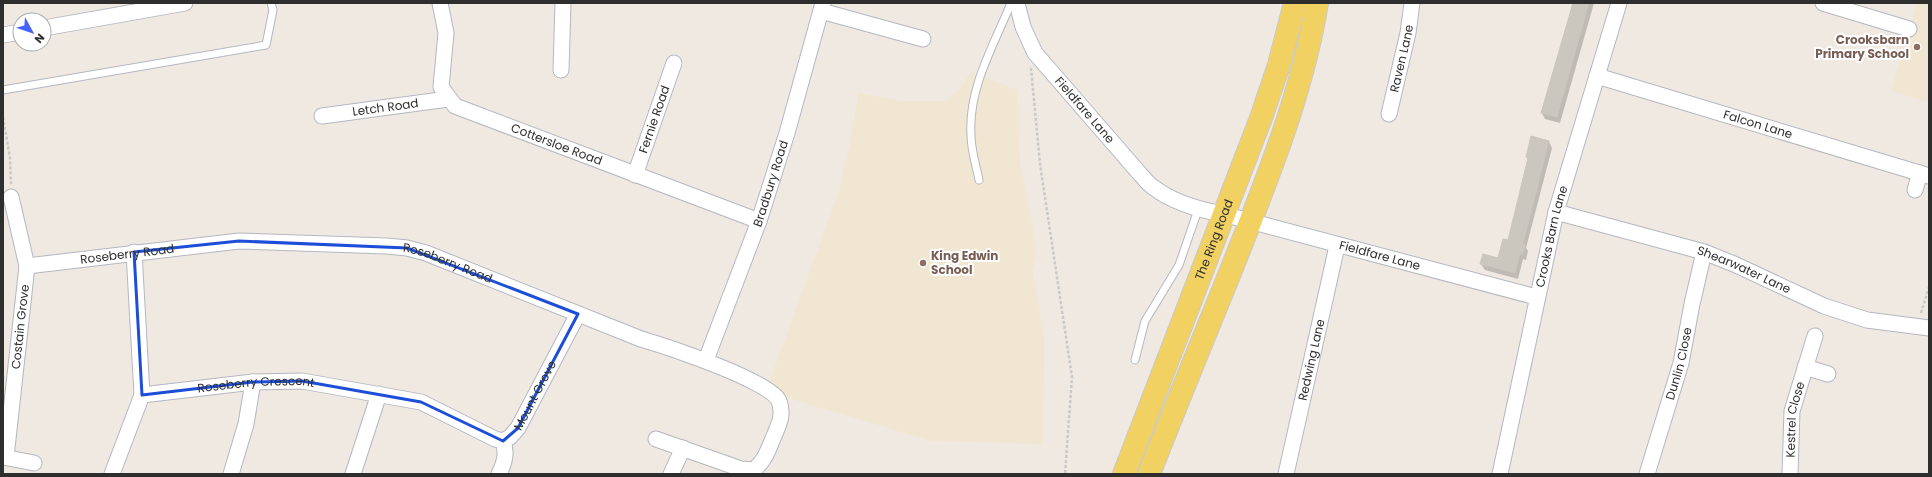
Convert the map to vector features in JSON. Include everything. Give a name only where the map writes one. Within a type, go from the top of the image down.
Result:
[{"type":"main road","name":"The Ring Road","points":[[1124,474],[1261,118],[1279,65],[1295,3]]},
{"type":"main road","points":[[1149,474],[1251,222],[1286,127],[1304,64],[1317,3]]},
{"type":"street","points":[[52,27],[185,3]]},
{"type":"street","points":[[440,3],[446,33],[441,87],[448,99]]},
{"type":"street","points":[[561,70],[563,3]]},
{"type":"street","name":"Fieldfare Lane","points":[[1017,3],[1023,27],[1035,53],[1153,187],[1198,210],[1223,214],[1337,246],[1536,297]]},
{"type":"street","name":"Raven Lane","points":[[1389,114],[1408,33],[1412,3]]},
{"type":"street","name":"Crooks Barn Lane","points":[[1500,474],[1536,297],[1556,212],[1619,3]]},
{"type":"street","points":[[1823,3],[1909,29]]},
{"type":"street","points":[[822,7],[923,39]]},
{"type":"street","name":"Bradbury Road","points":[[706,360],[759,221],[787,133],[822,7]]},
{"type":"street","name":"Fernie Road","points":[[635,175],[674,63]]},
{"type":"street","name":"Falcon Lane","points":[[1596,76],[1924,174],[1915,190]]},
{"type":"street","name":"Letch Road","points":[[322,116],[448,99]]},
{"type":"street","name":"Cottersloe Road","points":[[448,99],[455,106],[759,221]]},
{"type":"street","name":"Costain Grove","points":[[11,197],[27,266],[4,457],[34,463]]},
{"type":"street","name":"Shearwater Lane","points":[[1556,212],[1704,252],[1734,264],[1824,306],[1867,320],[1923,327]]},
{"type":"street","name":"Roseberry Road","points":[[27,266],[134,252],[239,241],[387,246],[408,248],[426,253],[641,339],[706,360],[767,390],[778,400],[782,415],[764,461],[754,470],[741,469],[682,448]]},
{"type":"street","name":"Redwing Lane","points":[[1286,474],[1337,246]]},
{"type":"street","points":[[112,474],[142,396],[134,252]]},
{"type":"street","name":"Dunlin Close","points":[[1647,474],[1681,363],[1704,252]]},
{"type":"street","name":"Mount Grove","points":[[499,474],[504,463],[506,449],[503,441],[510,437],[518,428],[578,314]]},
{"type":"street","name":"Kestrel Close","points":[[1790,474],[1792,411],[1815,336]]},
{"type":"street","name":"Kestrel Close","points":[[1805,367],[1828,374]]},
{"type":"street","name":"Roseberry Crescent","points":[[142,396],[253,382],[302,381],[421,402],[436,408],[495,439],[503,441]]},
{"type":"street","points":[[232,474],[246,424],[253,382]]},
{"type":"street","points":[[353,474],[379,394]]},
{"type":"street","points":[[656,438],[682,448],[671,474]]},
{"type":"lane","points":[[3,90],[266,45],[273,10],[272,3]]},
{"type":"lane","points":[[979,180],[970,135],[972,106],[977,86],[1011,3]]},
{"type":"lane","points":[[1135,360],[1145,321],[1179,264],[1198,210]]},
{"type":"path","points":[[1035,53],[1030,70],[1040,164],[1072,377],[1065,474]]},
{"type":"path","points":[[3,117],[10,158],[11,197]]},
{"type":"path","points":[[1923,327],[1929,287]]},
{"type":"highlighted area","points":[[239,241],[407,248],[578,314],[518,428],[503,441],[421,402],[302,381],[253,382],[142,395],[134,252]]},
{"type":"shaded area","name":"Crooksbarn Primary School","points":[[1917,3],[1929,3],[1929,102],[1891,91]]},
{"type":"shaded area","name":"King Edwin School","points":[[971,72],[1017,90],[1020,166],[1033,230],[1036,257],[1032,270],[1044,337],[1043,444],[931,441],[788,398],[770,380],[840,188],[853,128],[858,93],[901,101],[944,101],[958,92]]},
{"type":"building","points":[[1573,3],[1589,3],[1557,117],[1541,113]]},
{"type":"building","points":[[1531,136],[1549,141],[1523,244],[1525,244],[1523,254],[1520,254],[1515,273],[1480,264],[1483,254],[1498,258],[1503,239],[1508,240],[1528,158],[1526,157]]},
{"type":"place","name":"Crooksbarn Primary School","points":[[1917,47]]},
{"type":"place","name":"King Edwin School","points":[[923,263]]}]
